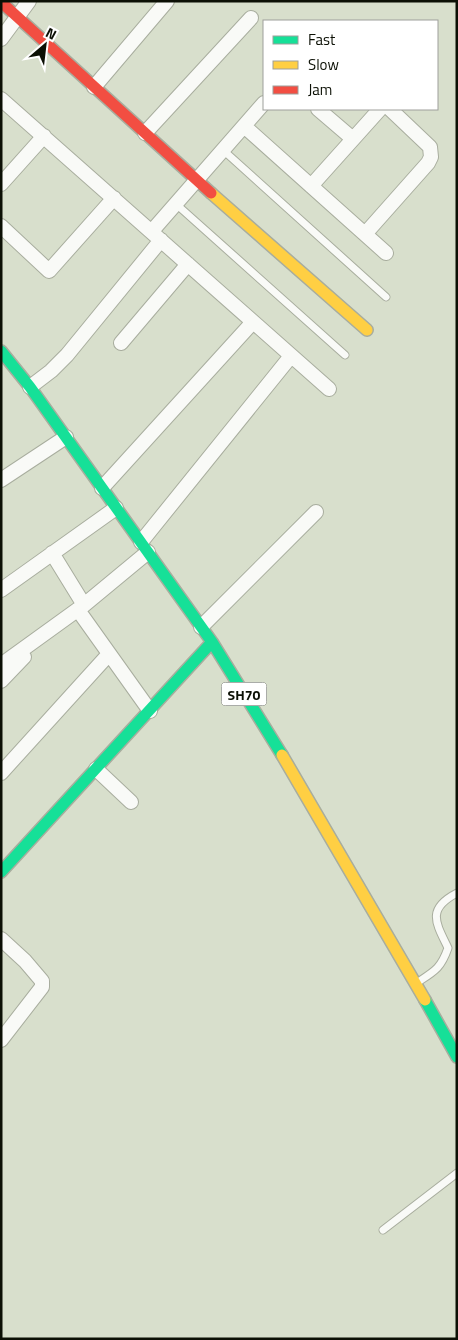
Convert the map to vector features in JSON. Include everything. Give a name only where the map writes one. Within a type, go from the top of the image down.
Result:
[{"type":"main road","points":[[1,2],[197,180],[367,330]]},
{"type":"main road","name":"SH70","points":[[1,351],[30,387],[212,642],[283,757],[416,984],[457,1058]]},
{"type":"main road","points":[[4,864],[96,769],[212,642]]},
{"type":"street","points":[[1,39],[29,1]]},
{"type":"street","points":[[94,87],[167,1]]},
{"type":"street","points":[[145,133],[251,18]]},
{"type":"street","points":[[1,99],[329,389]]},
{"type":"street","points":[[30,387],[67,355],[156,236],[176,204],[263,104]]},
{"type":"street","points":[[319,110],[353,139]]},
{"type":"street","points":[[311,186],[379,110]]},
{"type":"street","points":[[365,234],[428,164],[431,157],[430,147],[391,110]]},
{"type":"street","points":[[244,126],[386,253]]},
{"type":"street","points":[[1,184],[44,136]]},
{"type":"street","points":[[1,226],[49,271],[114,198]]},
{"type":"street","points":[[121,342],[188,264]]},
{"type":"street","points":[[102,488],[253,322]]},
{"type":"street","points":[[1,666],[81,608],[144,547],[291,356]]},
{"type":"street","points":[[1,480],[66,437]]},
{"type":"street","points":[[1,590],[116,508]]},
{"type":"street","points":[[201,627],[316,512]]},
{"type":"street","points":[[52,553],[81,608],[109,654],[150,711]]},
{"type":"street","points":[[1,681],[39,639]]},
{"type":"street","points":[[1,773],[109,654]]},
{"type":"street","points":[[96,769],[131,802]]},
{"type":"street","points":[[1,1040],[42,987],[42,981],[38,976],[3,943]]},
{"type":"lane","points":[[223,150],[386,297]]},
{"type":"lane","points":[[176,204],[345,354]]},
{"type":"lane","points":[[416,984],[438,969],[445,958],[448,948],[436,924],[437,908],[444,899],[457,893]]},
{"type":"lane","points":[[384,1230],[457,1173]]},
{"type":"traffic: fast","points":[[1,351],[30,387],[212,642],[282,755]]},
{"type":"traffic: fast","points":[[1,872],[212,642]]},
{"type":"traffic: fast","points":[[425,1000],[457,1057]]},
{"type":"traffic: slow","points":[[211,193],[367,330]]},
{"type":"traffic: slow","points":[[282,755],[425,1000]]},
{"type":"traffic: jam","points":[[1,2],[211,193]]}]
